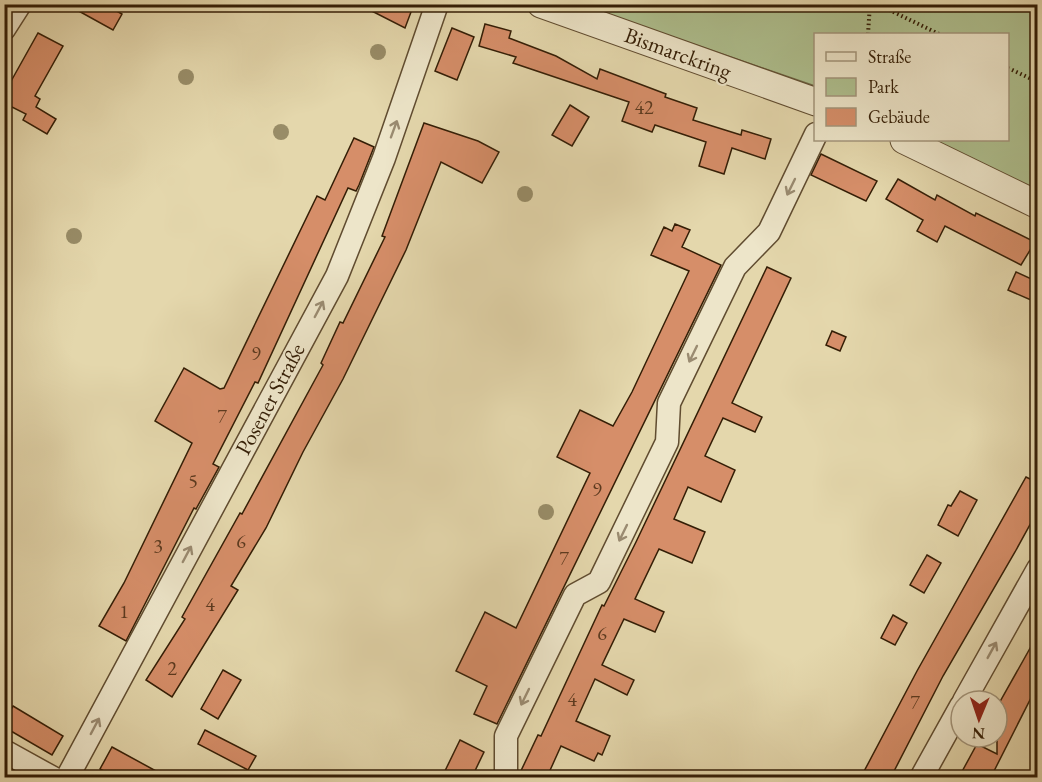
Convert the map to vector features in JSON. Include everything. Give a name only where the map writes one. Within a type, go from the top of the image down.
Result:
[{"type":"street","points":[[4,29],[20,4]]},
{"type":"street","name":"Posener Straße","points":[[67,777],[337,276],[384,158],[437,4]]},
{"type":"street","name":"Bismarckring","points":[[541,4],[814,101]]},
{"type":"street","points":[[503,777],[506,772],[506,736],[575,595],[599,582],[667,442],[669,403],[735,267],[769,232],[814,138]]},
{"type":"street","points":[[906,141],[1038,205]]},
{"type":"street","points":[[971,689],[1038,569]]},
{"type":"street","points":[[921,777],[949,727]]},
{"type":"street","points":[[4,751],[53,777]]},
{"type":"path","points":[[868,33],[870,4]]},
{"type":"path","points":[[877,4],[937,33]]},
{"type":"path","points":[[1009,68],[1038,82]]},
{"type":"green space","points":[[580,5],[1037,5],[1037,194],[928,141],[1009,141],[1009,33],[814,33],[814,86]]},
{"type":"building","points":[[66,4],[104,4],[122,14],[113,30]]},
{"type":"building","points":[[358,4],[414,4],[405,28]]},
{"type":"building","points":[[485,24],[511,31],[509,38],[556,56],[597,79],[600,69],[697,108],[693,120],[741,135],[742,130],[771,139],[765,159],[732,148],[724,174],[699,166],[706,142],[655,125],[652,132],[622,121],[629,102],[513,63],[516,57],[479,46]]},
{"type":"building","points":[[452,28],[474,37],[457,80],[435,71]]},
{"type":"building","points":[[38,33],[63,46],[35,96],[40,99],[36,107],[56,119],[47,134],[23,120],[26,114],[4,103],[4,79],[10,83]]},
{"type":"building","points":[[570,105],[589,117],[572,146],[552,135]]},
{"type":"building","points":[[424,123],[478,141],[499,152],[482,183],[441,162],[406,250],[343,379],[303,452],[266,528],[231,586],[238,590],[172,697],[146,680],[185,619],[182,617],[240,513],[242,514],[323,365],[321,363],[340,322],[343,323],[385,237],[382,236]]},
{"type":"building","points":[[354,138],[374,147],[359,185],[356,191],[348,188],[258,383],[255,382],[213,464],[219,467],[196,509],[194,508],[126,641],[99,626],[124,583],[192,443],[155,421],[184,368],[220,389],[224,388],[317,196],[325,200]]},
{"type":"building","points":[[821,154],[877,181],[866,201],[811,175]]},
{"type":"building","points":[[898,179],[935,200],[937,195],[975,216],[976,213],[1035,242],[1021,265],[945,226],[937,242],[917,231],[923,220],[886,199]]},
{"type":"building","points":[[675,224],[690,230],[682,247],[721,265],[497,724],[474,714],[487,686],[456,671],[485,612],[516,628],[590,473],[557,457],[580,410],[613,426],[632,392],[689,271],[651,255],[664,227],[672,231]]},
{"type":"building","points":[[767,267],[791,278],[732,403],[762,417],[755,432],[723,418],[705,456],[735,470],[721,502],[688,487],[674,519],[705,532],[692,563],[659,549],[635,599],[664,612],[655,632],[624,619],[602,665],[634,680],[627,695],[595,679],[576,721],[610,736],[602,755],[598,753],[594,761],[561,746],[547,777],[518,777],[538,735],[541,736],[602,605],[604,606],[636,542]]},
{"type":"building","points":[[1016,272],[1038,282],[1038,303],[1008,290]]},
{"type":"building","points":[[832,331],[846,337],[840,351],[826,345]]},
{"type":"building","points":[[1026,477],[1038,483],[1038,510],[1015,552],[943,676],[891,777],[861,777],[917,671]]},
{"type":"building","points":[[960,491],[977,500],[958,536],[938,525],[948,505],[951,506]]},
{"type":"building","points":[[927,555],[941,563],[924,593],[910,585]]},
{"type":"building","points":[[893,615],[907,623],[895,645],[881,638]]},
{"type":"building","points":[[1038,634],[1038,684],[1009,741],[1009,689],[1007,689]]},
{"type":"building","points":[[223,670],[241,680],[218,719],[201,709]]},
{"type":"building","points":[[13,706],[63,736],[52,755],[4,727],[4,721]]},
{"type":"building","points":[[205,730],[256,756],[248,770],[198,744]]},
{"type":"building","points":[[460,740],[484,752],[472,777],[442,777]]},
{"type":"building","points":[[112,747],[167,777],[115,777],[100,769]]},
{"type":"building","points":[[974,749],[987,749],[997,754],[997,749],[1005,749],[991,777],[959,777]]}]
